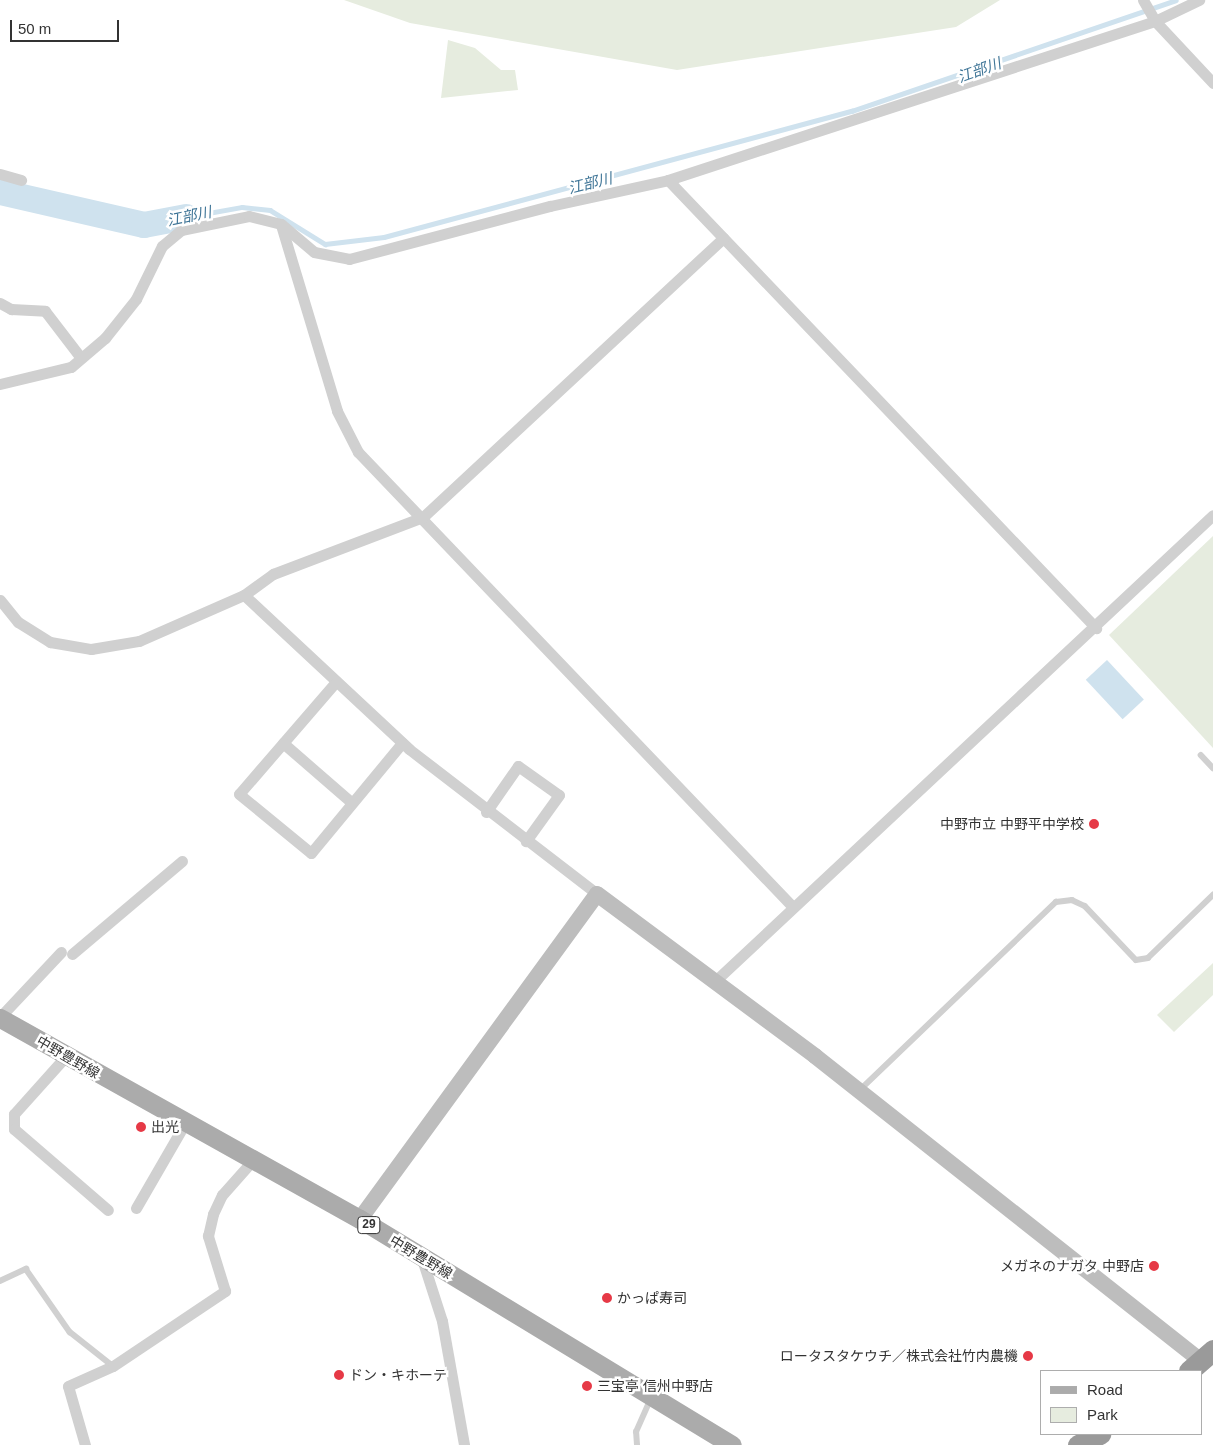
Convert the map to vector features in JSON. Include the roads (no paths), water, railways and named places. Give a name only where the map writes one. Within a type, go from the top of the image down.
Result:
[{"type":"highway","points":[[1078,1445],[1098,1435]]},
{"type":"main road","name":"中野豊野線","points":[[0,1017],[184,1123],[360,1219],[422,1259],[652,1394],[732,1445]]},
{"type":"street","points":[[0,384],[71,367],[125,315],[162,246],[181,230],[249,216],[281,224],[314,252],[349,259],[550,206],[668,180],[1155,20],[1199,0]]},
{"type":"street","points":[[1144,1],[1155,20],[1213,82]]},
{"type":"street","points":[[0,174],[21,180]]},
{"type":"street","points":[[668,180],[1096,628]]},
{"type":"street","points":[[281,224],[337,411],[358,452],[423,517],[792,906]]},
{"type":"street","points":[[2,604],[18,622],[50,642],[91,650],[139,641],[244,595],[273,574],[423,517],[723,238]]},
{"type":"street","points":[[0,302],[11,309],[46,311],[81,358]]},
{"type":"street","points":[[714,982],[792,906],[1096,628],[1213,516]]},
{"type":"street","points":[[244,595],[334,684],[486,812],[859,1090],[1204,1362]]},
{"type":"street","points":[[334,684],[239,794],[311,853],[402,743]]},
{"type":"street","points":[[283,743],[352,803]]},
{"type":"street","points":[[486,812],[518,766],[559,796],[526,841]]},
{"type":"street","points":[[0,1017],[66,953],[182,861]]},
{"type":"street","points":[[360,1219],[597,894]]},
{"type":"street","points":[[66,1056],[14,1114],[14,1129],[108,1210]]},
{"type":"street","points":[[136,1208],[184,1123]]},
{"type":"street","points":[[85,1445],[68,1386],[113,1366],[225,1291],[208,1236],[213,1214],[222,1195],[253,1160]]},
{"type":"street","points":[[422,1259],[442,1321],[464,1445]]},
{"type":"lane","points":[[1201,755],[1213,768]]},
{"type":"lane","points":[[859,1090],[1056,902],[1072,900],[1085,906],[1136,960],[1148,958],[1213,895]]},
{"type":"lane","points":[[0,1281],[26,1268],[70,1332],[113,1366]]},
{"type":"lane","points":[[637,1445],[636,1432],[652,1394]]},
{"type":"water","points":[[1107,660],[1144,699],[1123,719],[1086,680]]},
{"type":"waterway","name":"江部川","points":[[186,217],[242,207],[270,210],[325,244],[384,237],[852,111],[1176,0]]},
{"type":"waterway","name":"江部川","points":[[0,192],[144,225],[186,217]]},
{"type":"place","name":"中野市立 中野平中学校","points":[[1094,824]]},
{"type":"place","name":"出光","points":[[141,1127]]},
{"type":"place","name":"メガネのナガタ 中野店","points":[[1154,1266]]},
{"type":"place","name":"かっぱ寿司","points":[[607,1298]]},
{"type":"place","name":"ロータスタケウチ／株式会社竹内農機","points":[[1028,1356]]},
{"type":"place","name":"ドン・キホーテ","points":[[339,1375]]},
{"type":"place","name":"三宝亭 信州中野店","points":[[587,1386]]}]
